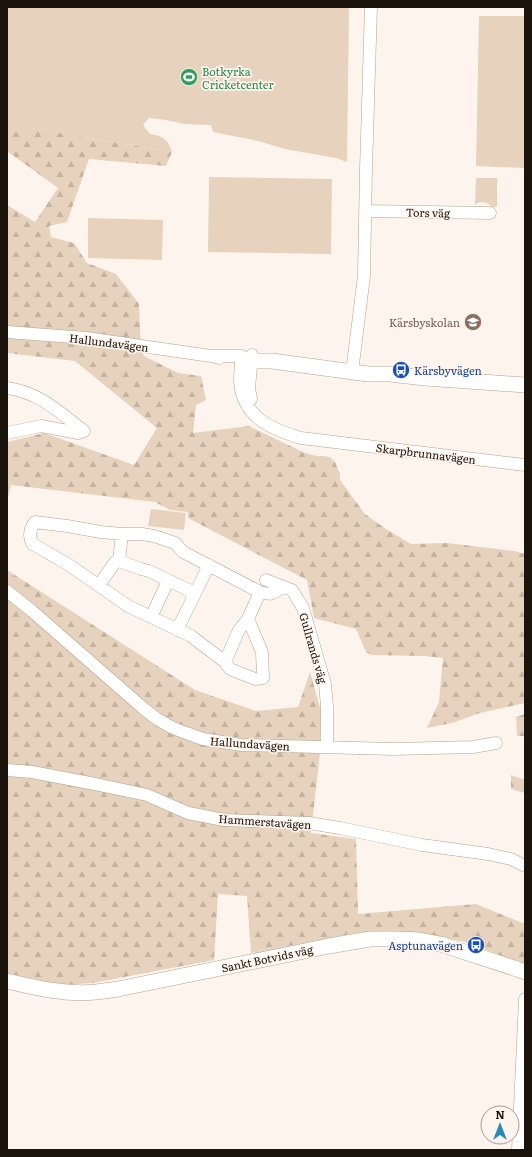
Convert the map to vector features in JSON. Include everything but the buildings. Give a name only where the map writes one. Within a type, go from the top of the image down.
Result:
[{"type":"main road","name":"Hallundavägen","points":[[247,358],[265,354],[303,355],[390,374],[525,385]]},
{"type":"main road","name":"Sankt Botvids väg","points":[[7,981],[39,988],[73,992],[96,992],[118,989],[328,946],[370,939],[419,940],[440,944],[525,972]]},
{"type":"street","points":[[353,367],[364,276],[371,7]]},
{"type":"street","name":"Tors väg","points":[[366,211],[490,213]]},
{"type":"street","name":"Hallundavägen","points":[[7,332],[86,338],[211,356],[247,358]]},
{"type":"street","name":"Skarpbrunnavägen","points":[[247,358],[240,380],[242,395],[250,410],[255,416],[290,434],[301,438],[525,465]]},
{"type":"street","points":[[7,388],[21,390],[39,397],[84,431],[78,433],[41,426],[7,433]]},
{"type":"street","points":[[248,619],[262,652],[263,678],[255,679],[230,669],[225,662],[191,636],[128,606],[99,584],[33,544],[30,538],[32,526],[35,522],[101,532],[154,536],[175,543],[183,552],[260,592],[268,594],[274,593],[283,587]]},
{"type":"street","points":[[99,584],[116,562],[119,561],[122,534]]},
{"type":"street","points":[[119,561],[149,571],[195,593]]},
{"type":"street","points":[[177,630],[209,565]]},
{"type":"street","name":"Gullrands väg","points":[[266,580],[292,590],[303,608],[325,684],[327,706],[327,747]]},
{"type":"street","points":[[151,617],[168,581]]},
{"type":"street","name":"Hallundavägen","points":[[7,591],[157,719],[173,728],[203,739],[241,745],[394,749],[473,747],[496,743]]},
{"type":"street","points":[[225,662],[239,630],[248,619],[260,592]]},
{"type":"street","name":"Hammerstavägen","points":[[7,770],[32,772],[147,795],[188,814],[224,820],[309,823],[422,845],[488,854],[511,859],[525,866]]},
{"type":"street","points":[[518,1150],[525,998]]},
{"type":"green space","name":"Botkyrka Cricketcenter","points":[[7,7],[349,7],[347,162],[336,158],[285,149],[258,141],[213,132],[211,125],[184,124],[149,118],[143,125],[150,134],[159,136],[167,141],[172,152],[7,124]]},
{"type":"green space","points":[[479,16],[525,16],[525,168],[476,166]]},
{"type":"green space","points":[[7,124],[172,152],[166,166],[89,159],[67,222],[49,226],[51,237],[74,243],[87,263],[116,274],[139,304],[141,350],[144,356],[178,373],[201,376],[206,400],[196,405],[193,433],[249,426],[305,453],[330,457],[335,462],[340,474],[340,480],[365,514],[411,544],[447,543],[514,551],[525,554],[525,703],[480,713],[452,723],[427,728],[439,702],[443,658],[425,656],[371,655],[366,652],[356,629],[314,618],[307,580],[188,518],[188,512],[170,510],[155,502],[11,485],[7,502],[7,442],[44,433],[134,465],[157,428],[75,361],[7,353],[7,205],[35,222],[58,188],[7,151]]},
{"type":"green space","points":[[209,177],[332,179],[331,254],[208,252]]},
{"type":"green space","points":[[476,178],[497,178],[496,207],[492,207],[484,202],[479,202],[475,205]]},
{"type":"green space","points":[[88,218],[163,220],[162,260],[88,258]]},
{"type":"green space","points":[[151,509],[186,513],[184,530],[148,526]]},
{"type":"green space","points":[[7,570],[195,690],[256,711],[298,707],[310,672],[321,711],[320,753],[311,833],[356,839],[358,914],[476,904],[525,924],[525,965],[466,942],[414,932],[355,933],[251,953],[247,896],[218,894],[214,960],[93,983],[61,985],[7,973]]},
{"type":"green space","points":[[525,714],[525,736],[517,736],[516,717]]},
{"type":"green space","points":[[511,775],[525,780],[525,793],[511,789]]},
{"type":"place","name":"Botkyrka Cricketcenter","points":[[189,77]]},
{"type":"place","name":"Kärsbyskolan","points":[[473,322]]},
{"type":"place","name":"Kärsbyvägen","points":[[401,370]]},
{"type":"place","name":"Asptunavägen","points":[[476,945]]}]
